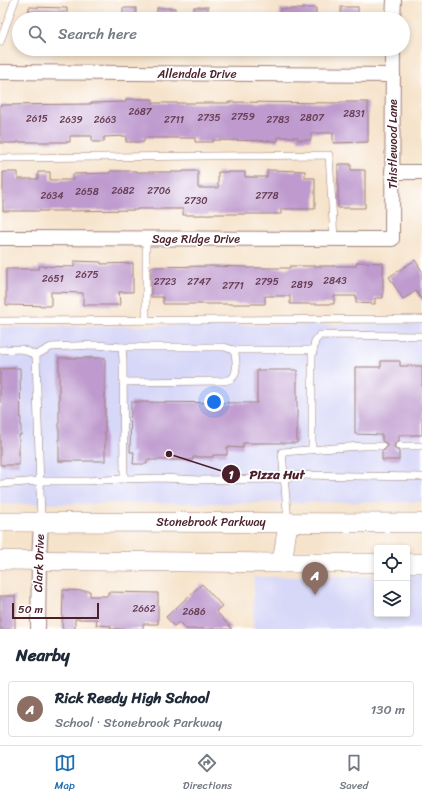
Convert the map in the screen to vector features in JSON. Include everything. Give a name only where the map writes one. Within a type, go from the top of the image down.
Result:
[{"type":"main road","name":"Stonebrook Parkway","points":[[0,522],[422,523]]},
{"type":"main road","points":[[282,564],[288,523]]},
{"type":"main road","points":[[0,560],[282,564],[374,563]]},
{"type":"main road","points":[[410,563],[422,563]]},
{"type":"street","points":[[394,0],[394,12]]},
{"type":"street","name":"Thistlewood Lane","points":[[392,239],[393,56]]},
{"type":"street","name":"Allendale Drive","points":[[0,72],[393,75]]},
{"type":"street","points":[[392,172],[422,172]]},
{"type":"street","name":"Sage Ridge Drive","points":[[0,238],[392,239]]},
{"type":"street","name":"Clark Drive","points":[[38,629],[41,522]]},
{"type":"lane","points":[[0,42],[15,0]]},
{"type":"lane","points":[[0,158],[329,155],[334,239]]},
{"type":"lane","points":[[146,239],[146,320]]},
{"type":"lane","points":[[0,320],[422,319]]},
{"type":"lane","points":[[312,450],[312,356],[315,341],[320,335],[422,336]]},
{"type":"lane","points":[[0,350],[20,349],[36,355],[51,347],[96,345],[122,347],[224,348],[234,350],[313,350]]},
{"type":"lane","points":[[122,347],[124,479]]},
{"type":"lane","points":[[123,382],[221,381],[231,379],[236,373],[234,350]]},
{"type":"lane","points":[[36,355],[41,522]]},
{"type":"lane","points":[[288,523],[282,452],[361,446],[382,446]]},
{"type":"lane","points":[[399,446],[422,446]]},
{"type":"lane","points":[[0,484],[40,481],[162,478],[199,480],[285,479],[296,475],[422,477]]},
{"type":"shaded area","points":[[422,324],[422,502],[0,504],[0,327]]},
{"type":"shaded area","points":[[410,575],[422,575],[422,629],[253,629],[254,577],[374,576],[374,617],[410,617]]},
{"type":"building","points":[[29,7],[67,8],[67,12],[29,12]]},
{"type":"building","points":[[194,7],[208,7],[208,12],[194,12]]},
{"type":"building","points":[[341,7],[358,7],[358,12],[341,12]]},
{"type":"building","points":[[123,8],[136,8],[136,12],[123,12]]},
{"type":"building","points":[[157,8],[175,8],[175,12],[157,12]]},
{"type":"building","points":[[316,8],[316,12],[280,12],[280,9]]},
{"type":"building","points":[[126,99],[153,99],[153,103],[368,102],[368,142],[333,143],[333,133],[311,133],[311,140],[298,140],[298,137],[278,137],[278,141],[213,140],[213,142],[195,142],[195,138],[144,138],[144,142],[126,142],[126,136],[104,137],[104,142],[92,142],[92,136],[70,136],[70,142],[0,143],[0,105],[91,104],[126,102]]},
{"type":"building","points":[[338,164],[351,164],[351,170],[365,170],[365,208],[338,208]]},
{"type":"building","points":[[267,170],[305,171],[305,178],[315,178],[315,209],[281,209],[281,214],[208,215],[183,215],[183,209],[3,211],[3,172],[18,172],[18,179],[38,179],[38,172],[50,172],[50,180],[73,180],[73,174],[110,173],[110,171],[198,171],[198,188],[218,188],[218,172],[245,172],[245,177],[267,177]]},
{"type":"building","points":[[415,260],[422,271],[422,301],[416,291],[403,299],[389,277]]},
{"type":"building","points":[[74,261],[101,262],[101,264],[133,263],[133,292],[119,292],[120,305],[83,305],[83,293],[51,292],[51,306],[6,305],[6,269],[39,269],[39,266],[74,267]]},
{"type":"building","points":[[357,262],[383,263],[383,298],[375,298],[375,304],[356,303],[356,296],[334,296],[334,304],[290,304],[290,296],[265,296],[265,304],[163,304],[163,297],[151,297],[151,267],[213,266],[290,268],[290,266],[356,266]]},
{"type":"building","points":[[59,358],[105,358],[105,461],[59,461]]},
{"type":"building","points":[[381,361],[400,361],[400,366],[422,366],[422,435],[399,435],[399,441],[396,442],[394,446],[395,449],[399,451],[399,460],[382,460],[382,451],[385,450],[387,446],[386,443],[382,441],[382,435],[355,434],[355,367],[381,367]]},
{"type":"building","points":[[20,368],[21,435],[19,435],[19,465],[0,465],[0,369]]},
{"type":"building","points":[[257,370],[297,370],[297,443],[243,443],[243,448],[227,447],[227,455],[193,457],[193,460],[147,460],[147,464],[133,464],[134,452],[130,452],[131,402],[257,403]]},
{"type":"building","points":[[202,584],[222,606],[216,611],[232,629],[186,629],[179,622],[174,626],[166,617]]},
{"type":"building","points":[[63,590],[90,591],[90,596],[108,596],[108,592],[158,593],[158,624],[143,624],[143,629],[110,629],[111,626],[96,625],[97,619],[75,619],[75,629],[62,629]]},
{"type":"building","points":[[0,596],[15,596],[15,629],[0,629]]},
{"type":"place","name":"Pizza Hut","points":[[169,454]]},
{"type":"place","name":"Rick Reedy High School","points":[[315,595]]}]
